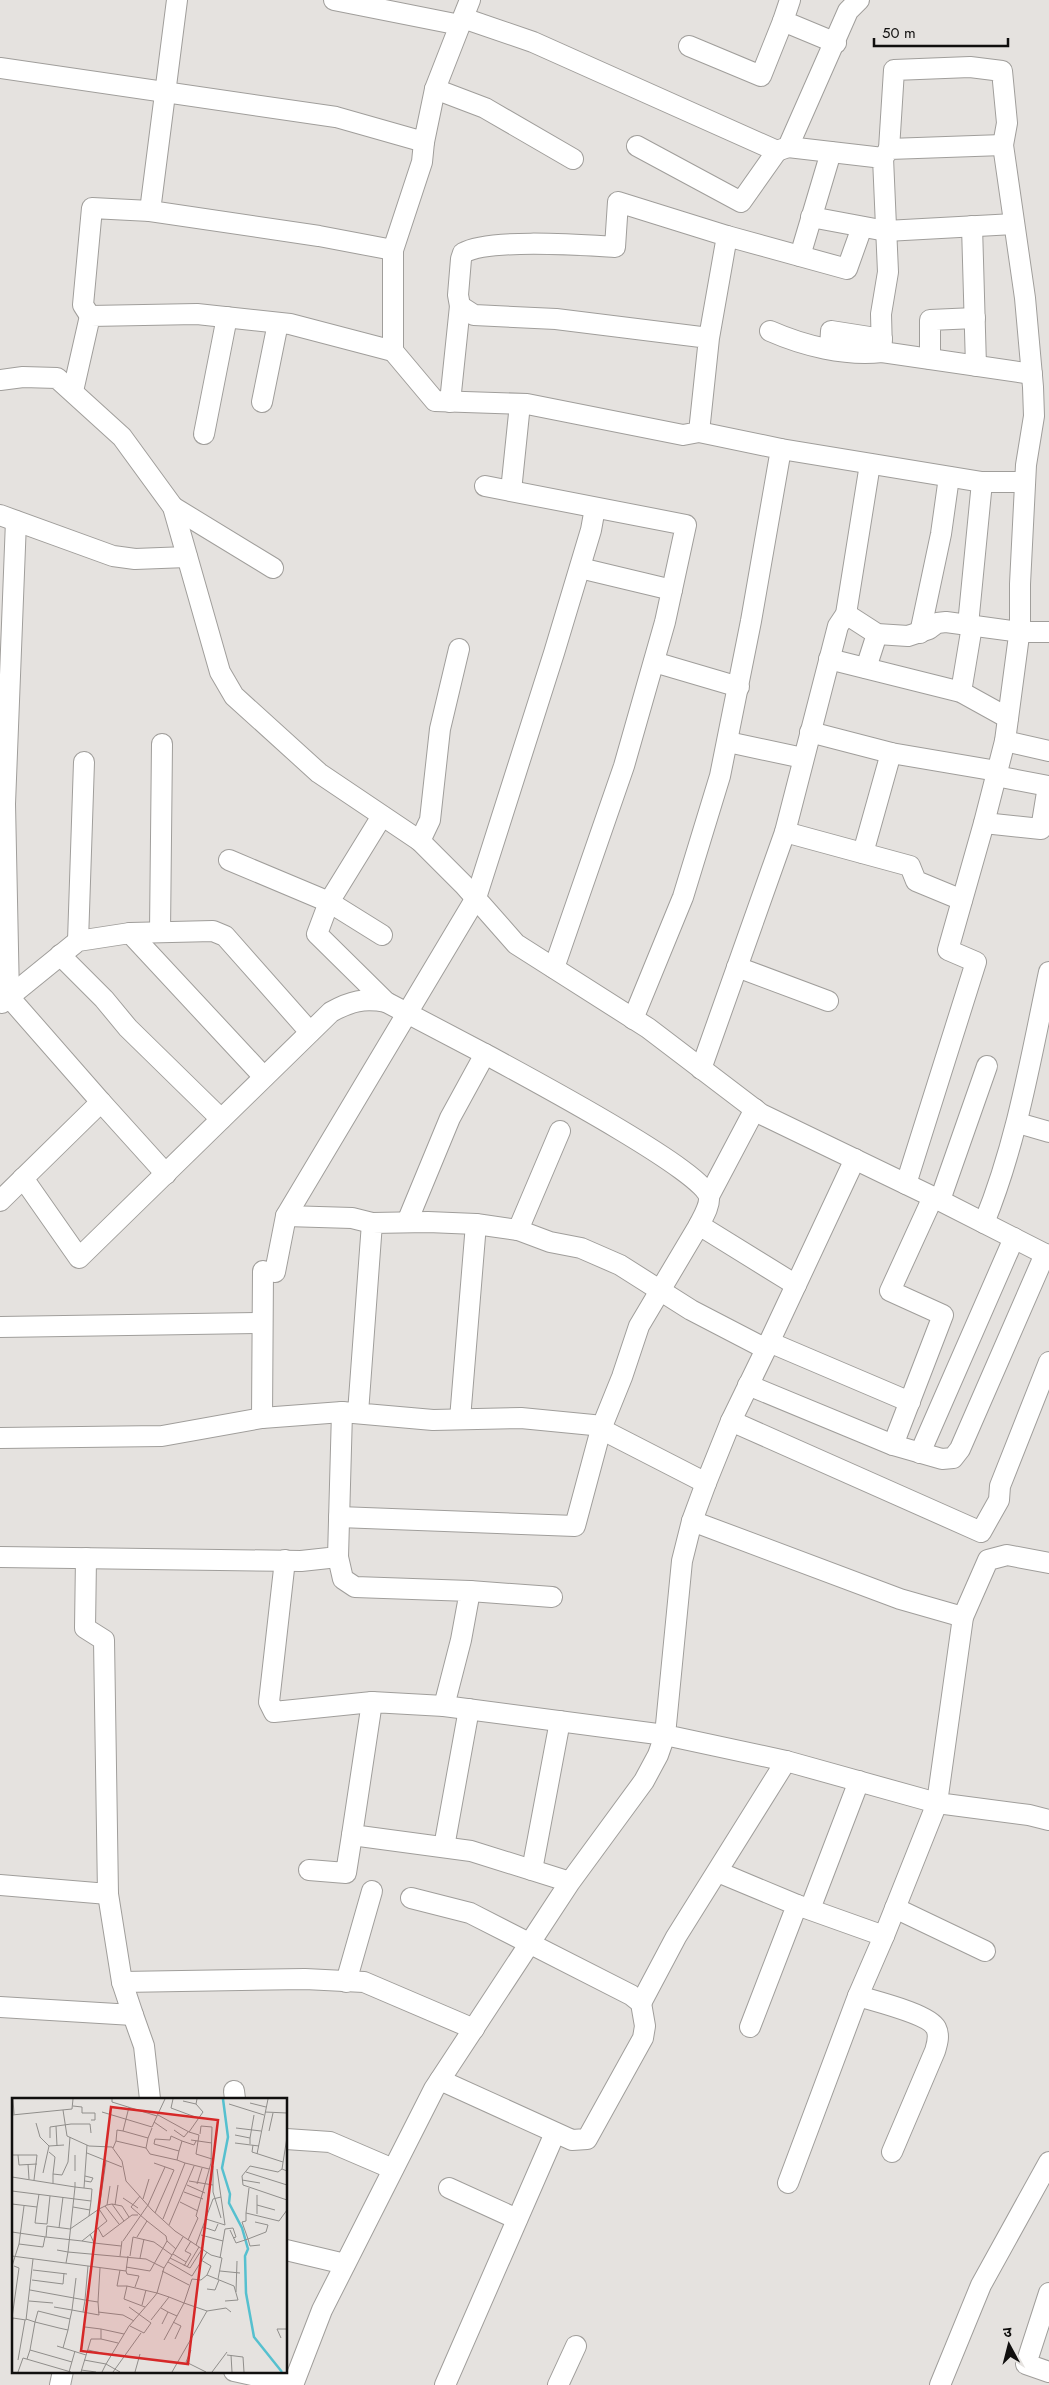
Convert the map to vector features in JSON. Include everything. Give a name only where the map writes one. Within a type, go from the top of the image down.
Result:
[{"type":"street","points":[[150,211],[177,0]]},
{"type":"street","points":[[334,0],[464,14],[783,149],[886,153],[1003,146]]},
{"type":"street","points":[[689,46],[761,76],[790,0]]},
{"type":"street","points":[[637,146],[741,202],[783,149],[836,43],[848,11],[857,0]]},
{"type":"street","points":[[393,351],[393,250],[422,162],[424,142],[435,89],[464,14]]},
{"type":"street","points":[[783,21],[836,43]]},
{"type":"street","points":[[882,346],[882,297],[888,272],[886,153],[894,70],[970,67],[1002,71],[1007,123],[1003,146],[1032,374],[1034,416],[1025,482],[1020,584],[1020,632],[1005,742],[948,950],[976,962],[906,1184]]},
{"type":"street","points":[[0,68],[336,117],[424,142]]},
{"type":"street","points":[[435,89],[485,108],[573,159]]},
{"type":"street","points":[[800,256],[831,152]]},
{"type":"street","points":[[450,402],[460,306],[459,286],[463,253],[480,247],[562,244],[615,247],[618,202],[727,236],[847,269],[862,227]]},
{"type":"street","points":[[73,391],[90,316],[83,305],[92,208],[150,211],[319,236],[393,250]]},
{"type":"street","points":[[811,217],[886,231],[1014,224]]},
{"type":"street","points":[[972,226],[976,366]]},
{"type":"street","points":[[699,432],[709,338],[727,236]]},
{"type":"street","points":[[460,306],[474,315],[556,319],[709,338]]},
{"type":"street","points":[[90,316],[197,314],[278,323],[393,351],[435,401],[520,404],[683,435],[699,432],[781,449],[949,477],[982,482],[1025,482]]},
{"type":"street","points":[[204,434],[227,317]]},
{"type":"street","points":[[930,359],[930,320],[975,318]]},
{"type":"street","points":[[262,402],[278,323]]},
{"type":"street","points":[[770,331],[796,343],[830,348],[831,331],[930,359],[1032,374]]},
{"type":"street","points":[[0,380],[24,377],[57,378],[122,437],[173,507],[220,672],[234,696],[319,773],[420,841],[476,898],[516,944],[633,1019],[755,1109],[1047,1255],[960,1449],[953,1458],[942,1459],[892,1445],[748,1385]]},
{"type":"street","points":[[511,491],[520,404]]},
{"type":"street","points":[[633,1019],[683,897],[720,776],[728,742],[781,449]]},
{"type":"street","points":[[702,1069],[785,832],[838,626],[846,614],[870,464]]},
{"type":"street","points":[[920,633],[942,534],[949,477]]},
{"type":"street","points":[[961,692],[970,626],[982,482]]},
{"type":"street","points":[[485,486],[686,525],[654,662],[624,766],[554,968]]},
{"type":"street","points":[[173,507],[274,568]]},
{"type":"street","points":[[262,1418],[262,1323],[269,1272],[286,1216],[476,898],[580,568],[595,508]]},
{"type":"street","points":[[166,1174],[101,1102],[4,1001],[2,804],[8,518],[113,556],[136,559],[187,557]]},
{"type":"street","points":[[580,568],[672,590]]},
{"type":"street","points":[[846,614],[876,634],[908,636],[920,633],[937,623],[1020,632],[1049,632]]},
{"type":"street","points":[[866,668],[876,634]]},
{"type":"street","points":[[420,841],[430,820],[440,729],[459,649]]},
{"type":"street","points":[[829,659],[961,692],[1008,718]]},
{"type":"street","points":[[654,662],[738,687]]},
{"type":"street","points":[[810,732],[891,753],[996,773],[1048,786],[1041,829],[984,823]]},
{"type":"street","points":[[728,742],[803,758]]},
{"type":"street","points":[[1005,742],[1049,751]]},
{"type":"street","points":[[160,932],[162,744]]},
{"type":"street","points":[[863,853],[891,753]]},
{"type":"street","points":[[78,941],[84,762]]},
{"type":"street","points":[[382,816],[329,902],[317,934],[386,1002],[610,1123],[690,1176],[705,1189],[709,1196]]},
{"type":"street","points":[[785,832],[910,866],[916,881],[962,900]]},
{"type":"street","points":[[229,860],[329,902],[382,935]]},
{"type":"street","points":[[4,1001],[78,941],[130,933],[214,931],[225,936],[310,1032]]},
{"type":"street","points":[[130,933],[264,1077]]},
{"type":"street","points":[[60,955],[104,999],[128,1028],[221,1119]]},
{"type":"street","points":[[737,967],[828,1001]]},
{"type":"street","points":[[984,1222],[999,1185],[1042,1043],[1049,972]]},
{"type":"street","points":[[23,1178],[79,1258],[331,1012],[349,1002],[374,1000],[386,1002]]},
{"type":"street","points":[[407,1222],[450,1118],[485,1054]]},
{"type":"street","points":[[892,1445],[943,1314],[890,1291],[936,1199],[987,1066]]},
{"type":"street","points":[[0,1201],[101,1102]]},
{"type":"street","points":[[339,1517],[575,1526],[601,1429],[622,1377],[639,1326],[699,1225],[707,1208],[709,1196],[755,1109]]},
{"type":"street","points":[[1018,1123],[1049,1132]]},
{"type":"street","points":[[518,1230],[560,1131]]},
{"type":"street","points":[[238,2372],[293,2385],[322,2310],[440,2080],[570,1882],[644,1781],[658,1755],[665,1736],[682,1561],[692,1521],[731,1421],[855,1159]]},
{"type":"street","points":[[286,1216],[352,1218],[372,1223],[476,1224],[518,1230],[550,1242],[581,1248],[620,1265],[691,1310],[767,1345],[910,1402]]},
{"type":"street","points":[[372,1223],[339,1517],[338,1557],[343,1579],[355,1587],[470,1591],[552,1597]]},
{"type":"street","points":[[460,1419],[476,1224]]},
{"type":"street","points":[[699,1225],[796,1285]]},
{"type":"street","points":[[920,1453],[1014,1238]]},
{"type":"street","points":[[0,1327],[262,1323]]},
{"type":"street","points":[[731,1421],[868,1484],[948,1516],[981,1532],[999,1500],[1000,1486],[1049,1364]]},
{"type":"street","points":[[0,1438],[162,1436],[262,1418],[350,1412],[433,1420],[520,1418],[593,1425],[706,1483]]},
{"type":"street","points":[[692,1521],[900,1599],[963,1617]]},
{"type":"street","points":[[788,2183],[858,1996],[937,1803],[963,1617],[988,1560],[1008,1555],[1049,1563]]},
{"type":"street","points":[[0,1557],[285,1560],[338,1557]]},
{"type":"street","points":[[86,1558],[85,1628],[104,1640],[108,1894],[122,1982],[144,2046],[150,2098]]},
{"type":"street","points":[[285,1560],[269,1702],[274,1712],[372,1702],[444,1706],[665,1736],[786,1761],[937,1803],[1029,1815],[1049,1820]]},
{"type":"street","points":[[444,1706],[461,1640],[470,1591]]},
{"type":"street","points":[[309,1870],[346,1873],[372,1702]]},
{"type":"street","points":[[444,1847],[469,1709]]},
{"type":"street","points":[[532,1870],[560,1722]]},
{"type":"street","points":[[440,2080],[572,2140],[587,2138],[643,2038],[645,2026],[641,2003],[676,1937],[786,1761]]},
{"type":"street","points":[[750,2027],[859,1781]]},
{"type":"street","points":[[352,1835],[471,1851],[570,1882]]},
{"type":"street","points":[[718,1872],[804,1907],[884,1936]]},
{"type":"street","points":[[0,1886],[108,1894]]},
{"type":"street","points":[[346,1982],[372,1891]]},
{"type":"street","points":[[411,1898],[470,1913],[631,1995],[641,2003]]},
{"type":"street","points":[[895,1908],[985,1952]]},
{"type":"street","points":[[122,1982],[305,1980],[364,1982],[474,2029]]},
{"type":"street","points":[[858,1996],[918,2016],[930,2021],[936,2028],[938,2039],[935,2051],[892,2152]]},
{"type":"street","points":[[0,2007],[133,2015]]},
{"type":"street","points":[[446,2385],[555,2133]]},
{"type":"street","points":[[288,2139],[330,2142],[394,2170]]},
{"type":"street","points":[[940,2385],[981,2285],[1049,2162]]},
{"type":"street","points":[[449,2188],[517,2220]]},
{"type":"street","points":[[288,2250],[345,2264]]},
{"type":"street","points":[[1049,2293],[1026,2364],[1049,2372]]},
{"type":"street","points":[[558,2385],[576,2346]]},
{"type":"street","points":[[60,2385],[63,2372]]}]
